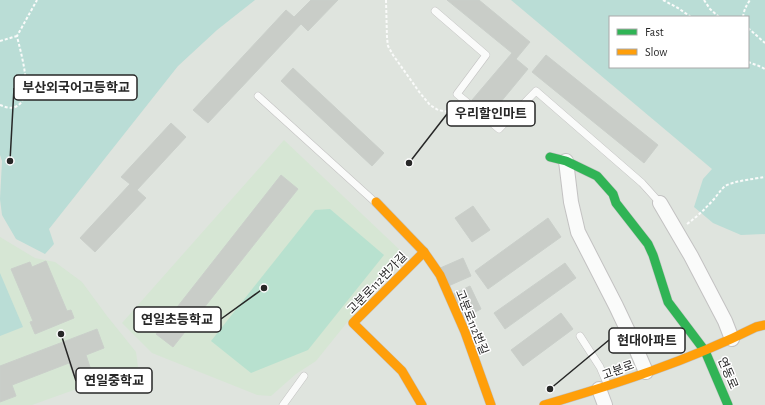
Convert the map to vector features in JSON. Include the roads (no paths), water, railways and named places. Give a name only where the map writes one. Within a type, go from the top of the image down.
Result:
[{"type":"street","name":"연동로","points":[[550,157],[566,161],[597,176],[613,194],[616,203],[648,244],[668,302],[705,351],[728,405]]},
{"type":"street","points":[[566,161],[571,202],[578,232],[616,306],[646,372]]},
{"type":"street","name":"고분로112번길","points":[[376,202],[424,252],[440,274],[464,332],[491,405]]},
{"type":"street","points":[[660,203],[691,256],[722,315],[732,339]]},
{"type":"street","name":"고분로112번가길","points":[[422,405],[402,371],[353,323],[424,252]]},
{"type":"street","name":"고분로","points":[[544,405],[604,388],[705,351],[761,326],[765,321]]},
{"type":"street","points":[[604,388],[605,405]]},
{"type":"lane","points":[[435,11],[486,56],[457,94],[499,129],[536,90],[642,183],[660,203]]},
{"type":"lane","points":[[258,96],[376,202]]},
{"type":"lane","points":[[580,336],[600,366],[604,388]]},
{"type":"lane","points":[[283,405],[304,376]]},
{"type":"place","name":"부산외국어고등학교","points":[[10,161]]},
{"type":"place","name":"우리할인마트","points":[[409,163]]},
{"type":"place","name":"연일초등학교","points":[[264,288]]},
{"type":"place","name":"연일중학교","points":[[61,334]]},
{"type":"place","name":"현대아파트","points":[[550,389]]}]
